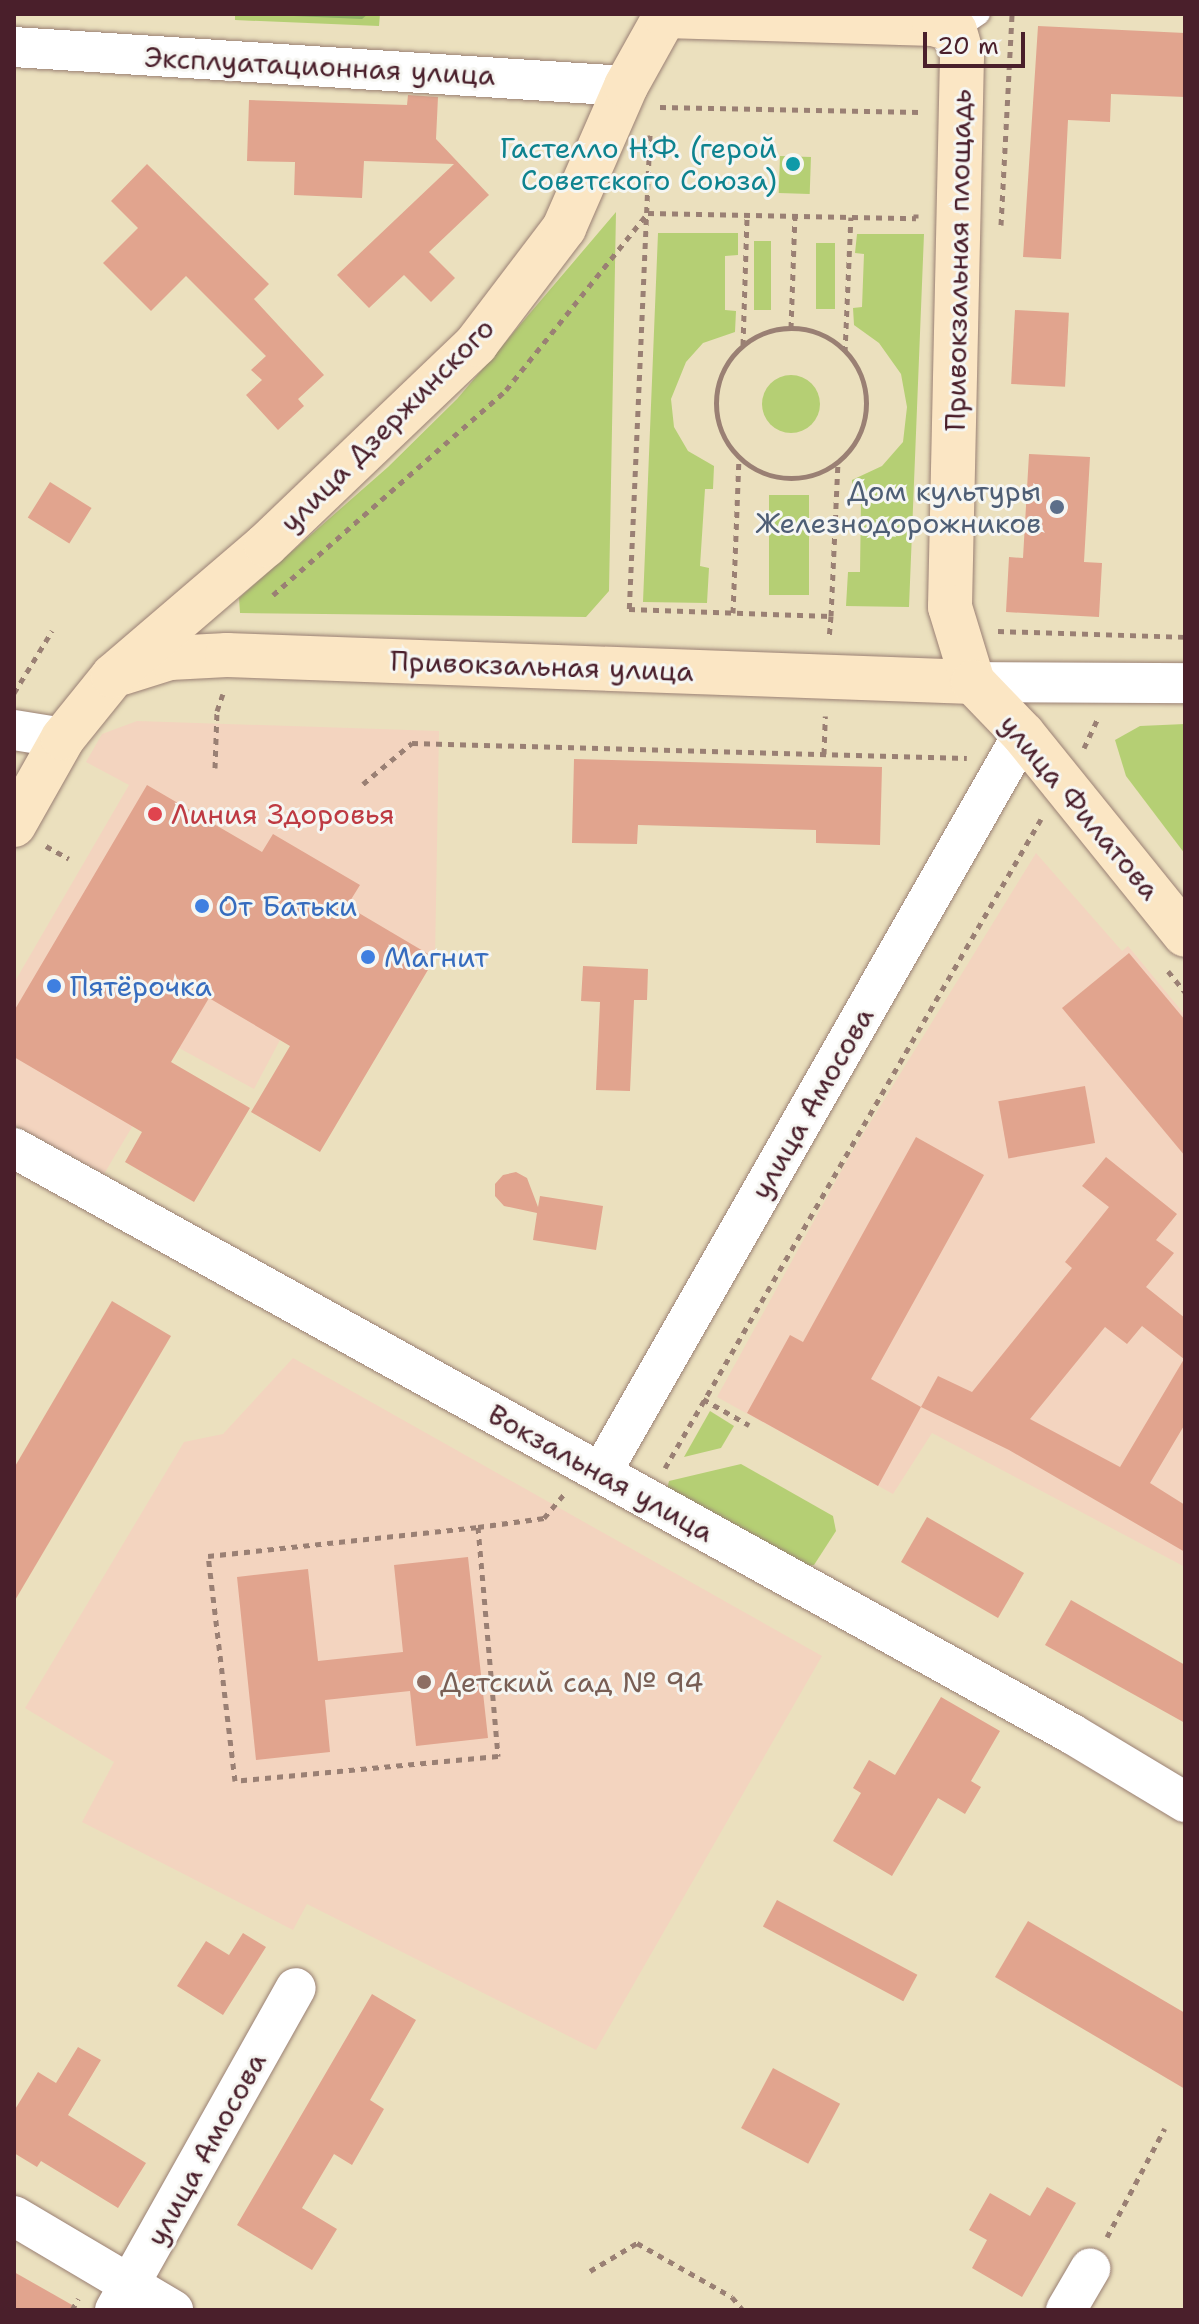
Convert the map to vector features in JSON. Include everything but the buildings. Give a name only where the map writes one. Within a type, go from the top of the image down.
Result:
[{"type":"street","name":"Привокзальная площадь","points":[[665,16],[934,24],[968,22],[962,56],[950,607],[973,682]]},
{"type":"street","name":"улица Дзержинского","points":[[14,825],[63,738],[113,676],[233,572],[476,344],[564,228],[638,96],[665,16]]},
{"type":"street","name":"Эксплуатационная улица","points":[[14,47],[638,96]]},
{"type":"street","points":[[232,655],[220,617],[233,572]]},
{"type":"street","name":"Привокзальная улица","points":[[113,676],[170,658],[232,655],[973,682]]},
{"type":"street","points":[[973,682],[1185,683]]},
{"type":"street","name":"улица Филатова","points":[[973,682],[1023,734],[1176,952]]},
{"type":"street","points":[[14,730],[63,738]]},
{"type":"street","name":"улица Амосова","points":[[591,1468],[1023,734]]},
{"type":"street","name":"Вокзальная улица","points":[[14,1148],[1185,1802]]},
{"type":"street","name":"улица Амосова","points":[[122,2298],[296,1988]]},
{"type":"street","points":[[14,2216],[122,2298],[173,2310]]},
{"type":"street","points":[[1066,2310],[1090,2269]]},
{"type":"path","points":[[1000,237],[1012,14]]},
{"type":"path","points":[[638,96],[920,110],[920,126]]},
{"type":"path","points":[[650,122],[629,609],[831,616]]},
{"type":"path","points":[[648,213],[916,218],[917,203]]},
{"type":"path","points":[[265,601],[506,390],[648,213]]},
{"type":"path","points":[[743,345],[747,215]]},
{"type":"path","points":[[791,328],[795,216]]},
{"type":"path","points":[[845,352],[851,217]]},
{"type":"path","points":[[791,328],[820,334],[845,352],[860,372],[865,408],[855,443],[838,462],[806,477],[770,476],[739,459],[725,442],[715,401],[719,380],[743,345],[765,332],[791,328]]},
{"type":"path","points":[[733,613],[739,459]]},
{"type":"path","points":[[824,754],[838,462]]},
{"type":"path","points":[[14,693],[52,631]]},
{"type":"path","points":[[993,631],[1185,637]]},
{"type":"path","points":[[215,768],[217,711],[232,655]]},
{"type":"path","points":[[1087,760],[1083,747],[1097,718],[1111,714]]},
{"type":"path","points":[[363,784],[412,743],[983,758],[1051,829]]},
{"type":"path","points":[[663,1471],[1041,818]]},
{"type":"path","points":[[1176,952],[1185,992]]},
{"type":"path","points":[[703,1399],[749,1425]]},
{"type":"path","points":[[478,1527],[498,1756],[235,1781],[208,1556],[544,1518],[591,1468]]},
{"type":"path","points":[[1090,2269],[1165,2128]]},
{"type":"path","points":[[590,2271],[637,2243],[732,2297],[743,2310]]},
{"type":"shaded area","points":[[137,721],[439,731],[435,958],[375,1059],[307,1018],[280,1040],[254,1089],[179,1048],[104,1174],[14,1124],[14,983],[129,785],[86,762],[102,734]]},
{"type":"shaded area","points":[[1036,853],[1122,951],[1128,946],[1185,1015],[1185,1567],[932,1433],[893,1494],[717,1397],[849,1157]]},
{"type":"shaded area","name":"Детский сад № 94","points":[[293,1358],[822,1656],[596,2050],[307,1904],[293,1930],[82,1822],[114,1762],[25,1708],[184,1442],[223,1434]]},
{"type":"green space","points":[[235,14],[380,14],[379,26],[235,20]]},
{"type":"green space","points":[[251,14],[368,14],[362,19]]},
{"type":"green space","points":[[780,156],[811,157],[810,194],[779,193]]},
{"type":"green space","points":[[616,212],[609,591],[586,617],[240,613],[239,598],[388,467],[457,399]]},
{"type":"green space","points":[[658,233],[738,233],[738,255],[725,256],[725,310],[736,311],[735,332],[703,343],[686,362],[671,399],[674,427],[688,451],[714,466],[713,489],[705,489],[700,566],[709,568],[707,603],[643,602]]},
{"type":"green space","points":[[857,234],[924,234],[909,607],[846,606],[848,572],[860,572],[861,500],[852,499],[852,480],[882,466],[903,442],[907,407],[901,374],[879,343],[854,325],[853,308],[862,307],[864,254],[855,253]]},
{"type":"green space","points":[[754,241],[771,241],[771,310],[754,310]]},
{"type":"green space","points":[[816,243],[835,243],[835,309],[816,309]]},
{"type":"green space","points":[[791,375],[812,383],[820,404],[812,425],[791,433],[770,425],[762,404],[770,383]]},
{"type":"green space","points":[[769,495],[809,495],[809,595],[769,595]]},
{"type":"green space","points":[[1185,724],[1185,854],[1126,776],[1115,740],[1140,726]]},
{"type":"green space","points":[[710,1411],[734,1426],[721,1448],[684,1457]]},
{"type":"green space","points":[[741,1464],[833,1516],[836,1531],[814,1565],[798,1566],[666,1493],[669,1481]]},
{"type":"place","name":"Гастелло Н.Ф. (герой Советского Союза)","points":[[793,164]]},
{"type":"place","name":"Дом культуры Железнодорожников","points":[[1057,507]]},
{"type":"place","name":"Линия Здоровья","points":[[155,814]]},
{"type":"place","name":"От Батьки","points":[[202,906]]},
{"type":"place","name":"Магнит","points":[[368,957]]},
{"type":"place","name":"Пятёрочка","points":[[54,986]]},
{"type":"place","name":"Детский сад № 94","points":[[424,1682]]}]
